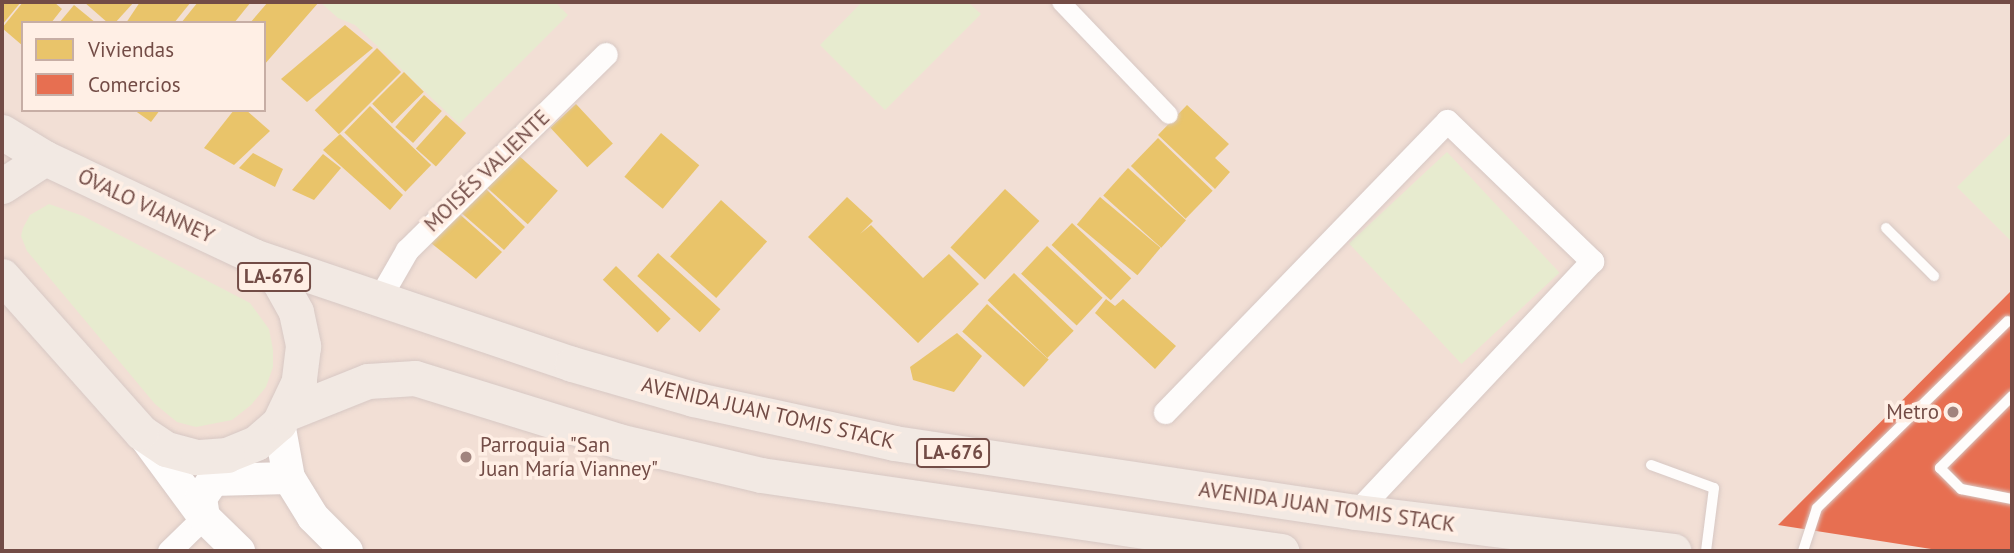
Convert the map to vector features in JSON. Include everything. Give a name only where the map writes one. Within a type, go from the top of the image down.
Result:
[{"type":"main road","name":"LA-676","points":[[2,132],[45,158]]},
{"type":"main road","points":[[2,186],[45,158]]},
{"type":"main road","name":"ÓVALO VIANNEY","points":[[2,276],[141,432],[166,449],[207,456],[227,455],[256,443],[282,418],[299,381],[303,346],[296,312],[279,281],[253,256],[45,158]]},
{"type":"main road","name":"AVENIDA JUAN TOMIS STACK","points":[[253,256],[572,364],[693,399],[792,421],[938,450],[1356,512],[1674,551]]},
{"type":"main road","name":"LA-676","points":[[282,418],[368,381],[415,378],[618,441],[761,475],[1281,551]]},
{"type":"main road","points":[[282,418],[289,478],[313,517],[347,551]]},
{"type":"main road","points":[[141,432],[229,548]]},
{"type":"main road","points":[[204,517],[201,498],[213,480],[289,478]]},
{"type":"street","points":[[1061,2],[1169,115]]},
{"type":"street","name":"MOISÉS VALIENTE","points":[[380,297],[407,250],[606,54]]},
{"type":"street","points":[[1165,412],[1447,121],[1592,261],[1356,512]]},
{"type":"street","points":[[169,551],[204,517]]},
{"type":"lane","points":[[1886,228],[1934,276]]},
{"type":"lane","points":[[1803,551],[1817,508],[2008,321]]},
{"type":"lane","points":[[2012,396],[1940,468],[1961,489],[2012,499]]},
{"type":"lane","points":[[1651,466],[1714,488],[1706,551]]},
{"type":"shaded area","points":[[2,2],[2012,2],[2012,551],[2,551]]},
{"type":"green space","points":[[320,2],[555,2],[568,15],[459,124],[355,25],[338,18]]},
{"type":"green space","points":[[862,2],[968,2],[981,14],[885,110],[820,45]]},
{"type":"green space","points":[[2012,132],[2012,242],[1957,187]]},
{"type":"green space","points":[[1447,152],[1560,273],[1462,364],[1349,243]]},
{"type":"green space","points":[[49,204],[83,216],[250,303],[269,329],[273,350],[273,367],[266,387],[251,405],[232,420],[196,427],[177,422],[155,404],[27,251],[21,236],[23,228],[30,215]]},
{"type":"building: Viviendas","points":[[2,2],[21,2],[2,25]]},
{"type":"building: Viviendas","points":[[23,2],[54,2],[62,9],[53,21],[21,21],[21,44],[2,28]]},
{"type":"building: Viviendas","points":[[84,2],[134,2],[117,21],[106,21]]},
{"type":"building: Viviendas","points":[[140,2],[191,2],[176,21],[127,21]]},
{"type":"building: Viviendas","points":[[198,2],[251,2],[236,21],[183,21]]},
{"type":"building: Viviendas","points":[[268,2],[319,2],[266,63],[266,21],[252,21]]},
{"type":"building: Viviendas","points":[[74,5],[94,21],[61,21]]},
{"type":"building: Viviendas","points":[[345,25],[373,48],[307,102],[281,79]]},
{"type":"building: Viviendas","points":[[377,48],[401,72],[339,134],[315,110]]},
{"type":"building: Viviendas","points":[[404,72],[424,92],[392,124],[372,104]]},
{"type":"building: Viviendas","points":[[424,95],[442,111],[413,143],[395,127]]},
{"type":"building: Viviendas","points":[[576,104],[613,143],[587,167],[550,128]]},
{"type":"building: Viviendas","points":[[1187,105],[1229,144],[1215,158],[1230,172],[1215,189],[1158,135]]},
{"type":"building: Viviendas","points":[[370,106],[431,165],[405,192],[344,133]]},
{"type":"building: Viviendas","points":[[137,112],[158,112],[151,122]]},
{"type":"building: Viviendas","points":[[232,112],[248,112],[270,131],[234,165],[204,148]]},
{"type":"building: Viviendas","points":[[446,115],[466,133],[436,167],[416,148]]},
{"type":"building: Viviendas","points":[[661,133],[699,165],[663,209],[624,177]]},
{"type":"building: Viviendas","points":[[340,134],[403,195],[390,210],[323,150]]},
{"type":"building: Viviendas","points":[[1158,138],[1213,191],[1186,219],[1131,166]]},
{"type":"building: Viviendas","points":[[253,153],[283,169],[275,187],[239,168]]},
{"type":"building: Viviendas","points":[[323,154],[341,168],[314,200],[292,190]]},
{"type":"building: Viviendas","points":[[517,154],[558,191],[528,224],[487,187]]},
{"type":"building: Viviendas","points":[[1128,168],[1186,220],[1161,248],[1103,195]]},
{"type":"building: Viviendas","points":[[484,187],[525,227],[504,250],[458,210]]},
{"type":"building: Viviendas","points":[[1005,189],[1039,221],[985,280],[950,248]]},
{"type":"building: Viviendas","points":[[847,197],[873,221],[860,234],[871,225],[923,278],[949,254],[979,284],[918,343],[808,237]]},
{"type":"building: Viviendas","points":[[1100,197],[1161,248],[1137,275],[1077,225]]},
{"type":"building: Viviendas","points":[[721,200],[767,241],[716,298],[670,256]]},
{"type":"building: Viviendas","points":[[455,210],[502,252],[476,279],[426,239]]},
{"type":"building: Viviendas","points":[[1072,223],[1131,278],[1111,300],[1052,245]]},
{"type":"building: Viviendas","points":[[1047,246],[1103,298],[1077,326],[1021,274]]},
{"type":"building: Viviendas","points":[[658,253],[720,309],[700,332],[637,276]]},
{"type":"building: Viviendas","points":[[616,266],[671,319],[657,332],[603,280]]},
{"type":"building: Viviendas","points":[[1014,273],[1074,331],[1047,358],[988,300]]},
{"type":"building: Viviendas","points":[[1106,299],[1115,306],[1123,299],[1176,346],[1155,369],[1095,313]]},
{"type":"building: Viviendas","points":[[987,304],[1049,360],[1024,387],[962,331]]},
{"type":"building: Viviendas","points":[[957,333],[982,356],[954,392],[913,380],[910,367]]},
{"type":"building: Comercios","name":"Metro","points":[[2012,290],[2012,551],[1944,551],[1778,525]]},
{"type":"place","name":"Metro","points":[[1953,412]]},
{"type":"place","name":"Parroquia \"San Juan María Vianney\"","points":[[466,457]]}]
